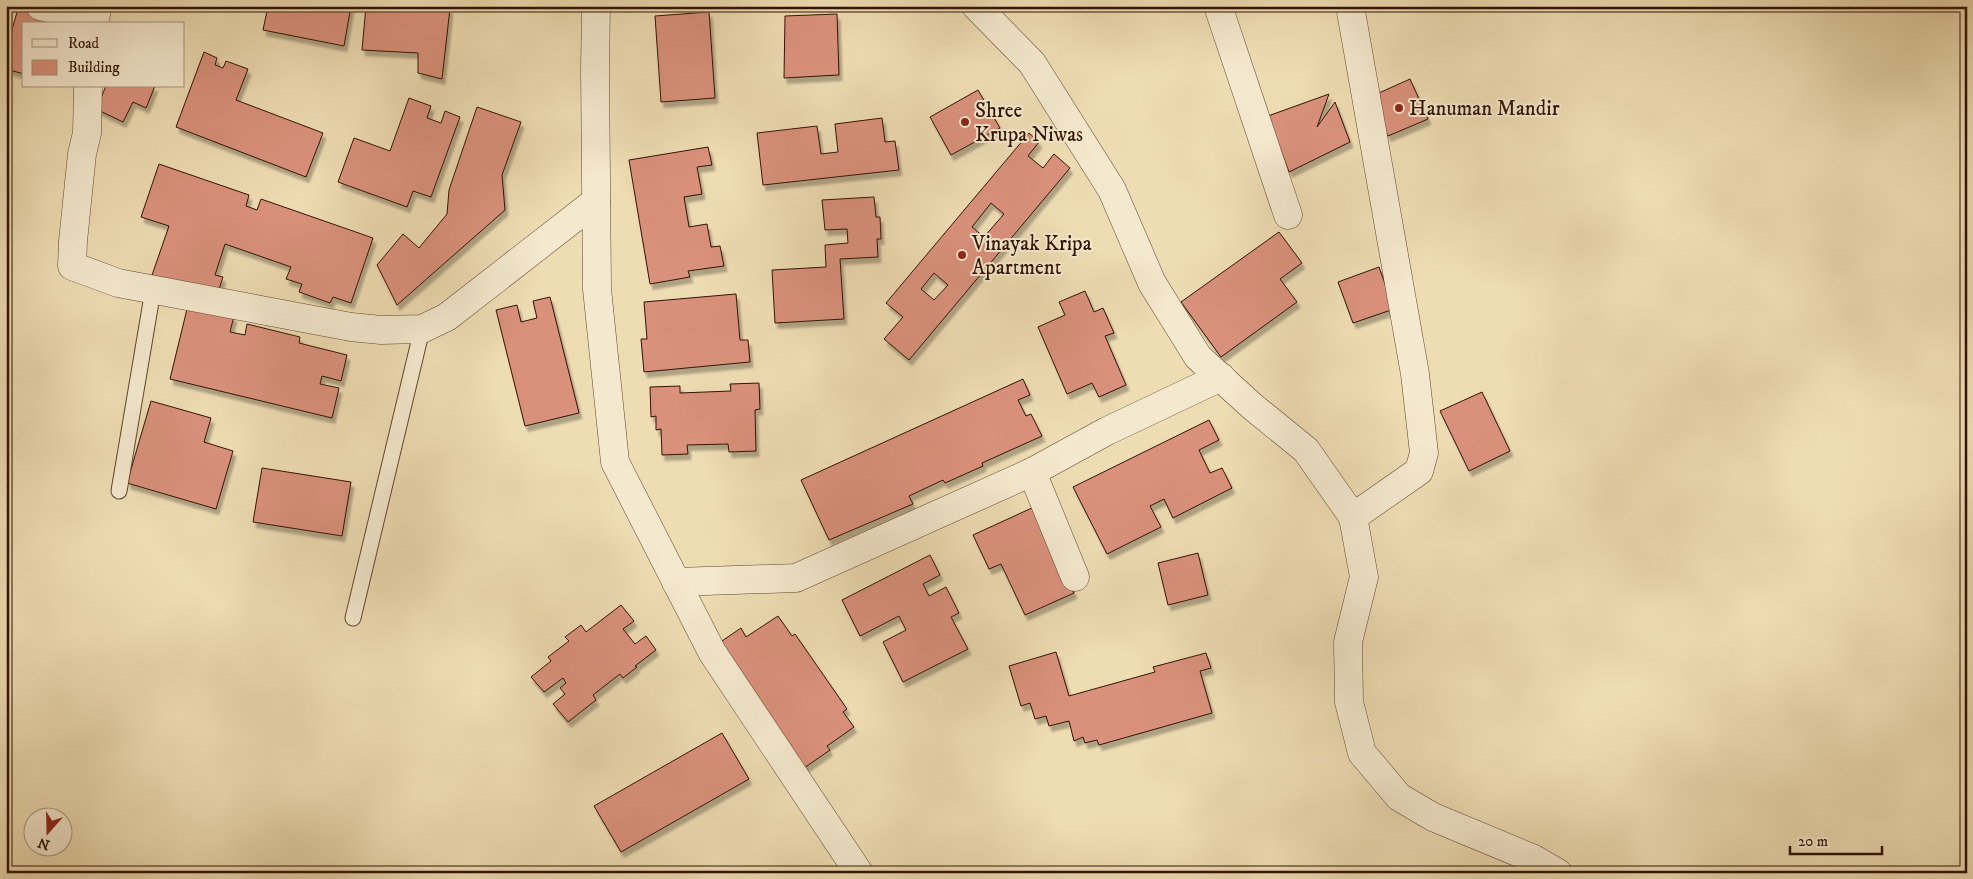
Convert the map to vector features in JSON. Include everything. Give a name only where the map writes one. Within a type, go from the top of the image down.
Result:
[{"type":"street","points":[[40,6],[95,16]]},
{"type":"street","points":[[596,6],[597,289],[615,462],[712,652],[859,873]]},
{"type":"street","points":[[976,6],[1032,64],[1112,190],[1152,283],[1198,357],[1306,450],[1353,517],[1364,578],[1348,642],[1349,702],[1362,753],[1399,798],[1433,817],[1534,859],[1558,873]]},
{"type":"street","points":[[1218,6],[1288,215]]},
{"type":"street","points":[[1350,6],[1415,374],[1424,453],[1419,471],[1353,517]]},
{"type":"street","points":[[88,88],[87,133],[82,154],[72,266],[118,282],[153,290],[351,327],[381,330],[422,329],[447,317],[596,202]]},
{"type":"street","points":[[676,582],[796,578],[1032,472],[1107,431],[1221,377]]},
{"type":"street","points":[[1032,472],[1075,577]]},
{"type":"lane","points":[[119,491],[153,290]]},
{"type":"lane","points":[[353,618],[422,329]]},
{"type":"building","points":[[268,6],[351,6],[344,46],[263,30]]},
{"type":"building","points":[[366,6],[450,8],[442,79],[418,73],[418,53],[362,50]]},
{"type":"building","points":[[18,9],[61,22],[22,22],[22,73],[6,69],[6,50]]},
{"type":"building","points":[[709,12],[715,98],[661,102],[655,16]]},
{"type":"building","points":[[837,14],[839,75],[784,78],[785,16]]},
{"type":"building","points":[[204,52],[217,58],[215,65],[223,68],[226,61],[248,69],[236,100],[323,133],[306,177],[176,127]]},
{"type":"building","name":"Hanuman Mandir","points":[[1410,79],[1428,119],[1388,136],[1370,97]]},
{"type":"building","points":[[105,88],[154,88],[146,108],[133,102],[123,122],[96,109]]},
{"type":"building","name":"Shree Krupa Niwas","points":[[978,90],[1000,128],[951,155],[930,117]]},
{"type":"building","points":[[1329,94],[1317,127],[1335,102],[1350,142],[1289,172],[1268,116]]},
{"type":"building","points":[[409,98],[431,106],[427,118],[441,123],[445,111],[460,117],[431,197],[413,191],[407,207],[338,182],[354,138],[390,151]]},
{"type":"building","points":[[477,107],[521,122],[502,175],[505,210],[397,305],[377,265],[403,234],[419,248],[447,214],[449,190]]},
{"type":"building","points":[[882,118],[885,142],[895,141],[899,170],[763,185],[757,133],[817,126],[821,154],[838,152],[835,124]]},
{"type":"building","name":"Vinayak Kripa Apartment","points":[[1029,133],[1039,142],[1028,156],[1043,168],[1054,154],[1070,168],[909,360],[884,339],[903,317],[886,303]],"holes":[[[991,203],[1004,214],[984,237],[972,227]],[[934,273],[948,285],[934,300],[921,289]]]},
{"type":"building","points":[[708,147],[712,165],[697,167],[702,194],[684,197],[689,227],[707,224],[711,247],[720,246],[724,266],[688,271],[690,277],[650,284],[629,160]]},
{"type":"building","points":[[159,164],[249,195],[246,206],[257,210],[261,199],[373,238],[351,303],[333,297],[330,303],[299,292],[302,284],[286,279],[291,267],[225,244],[215,275],[223,277],[217,295],[151,278],[169,226],[141,217]]},
{"type":"building","points":[[874,197],[876,217],[880,217],[881,239],[877,239],[878,257],[840,259],[844,319],[775,323],[772,270],[826,267],[825,245],[848,243],[847,229],[825,230],[822,200]]},
{"type":"building","points":[[1279,232],[1302,263],[1280,279],[1297,302],[1221,357],[1181,302]]},
{"type":"building","points":[[1379,267],[1394,309],[1353,323],[1338,282]]},
{"type":"building","points":[[1085,291],[1094,312],[1103,308],[1114,333],[1105,336],[1126,385],[1099,397],[1092,383],[1067,394],[1038,327],[1065,315],[1059,302]]},
{"type":"building","points":[[736,294],[740,340],[748,340],[750,362],[644,372],[641,339],[647,339],[644,302]]},
{"type":"building","points":[[550,297],[579,413],[525,426],[496,310],[517,305],[521,322],[537,318],[533,301]]},
{"type":"building","points":[[188,305],[234,316],[230,332],[245,335],[247,324],[300,337],[299,343],[347,355],[341,381],[322,376],[320,384],[339,388],[332,418],[170,379]]},
{"type":"building","points":[[1023,379],[1030,395],[1018,400],[1026,416],[1031,414],[1042,436],[982,463],[983,466],[945,483],[943,480],[909,496],[913,504],[829,540],[801,480]]},
{"type":"building","points":[[759,383],[760,409],[755,410],[756,451],[729,452],[728,444],[687,445],[688,454],[662,455],[661,429],[656,430],[656,416],[651,417],[650,387],[680,386],[680,393],[731,391],[730,384]]},
{"type":"building","points":[[1482,392],[1510,451],[1469,471],[1440,411]]},
{"type":"building","points":[[151,401],[211,418],[204,442],[233,451],[216,509],[127,483]]},
{"type":"building","points":[[1209,420],[1219,440],[1199,450],[1210,473],[1222,468],[1232,488],[1173,518],[1164,499],[1150,506],[1161,527],[1107,554],[1073,487]]},
{"type":"building","points":[[262,468],[351,482],[342,536],[253,522]]},
{"type":"building","points":[[1034,507],[1074,593],[1025,615],[1001,564],[989,569],[973,535]]},
{"type":"building","points":[[1198,553],[1208,595],[1168,605],[1158,563]]},
{"type":"building","points":[[930,555],[940,575],[923,584],[929,596],[946,587],[959,613],[951,617],[968,649],[903,682],[883,642],[906,630],[899,616],[860,636],[842,600]]},
{"type":"building","points":[[621,605],[634,621],[623,629],[635,644],[646,636],[656,650],[623,678],[620,674],[593,695],[596,700],[568,722],[553,704],[565,694],[560,688],[566,683],[563,678],[544,692],[531,677],[551,661],[548,657],[569,641],[565,637],[581,625],[586,632]]},
{"type":"building","points":[[778,616],[792,636],[795,634],[847,709],[843,712],[854,727],[827,746],[830,750],[804,768],[719,643],[741,628],[746,637]]},
{"type":"building","points":[[1056,652],[1069,696],[1155,672],[1153,667],[1206,653],[1211,668],[1200,671],[1212,713],[1099,745],[1097,740],[1085,743],[1083,737],[1074,741],[1069,721],[1049,726],[1046,716],[1035,719],[1030,703],[1021,706],[1009,666]]},
{"type":"building","points":[[722,733],[749,779],[621,852],[594,806]]},
{"type":"place","name":"Hanuman Mandir","points":[[1399,108]]},
{"type":"place","name":"Shree Krupa Niwas","points":[[965,122]]},
{"type":"place","name":"Vinayak Kripa Apartment","points":[[962,255]]}]
